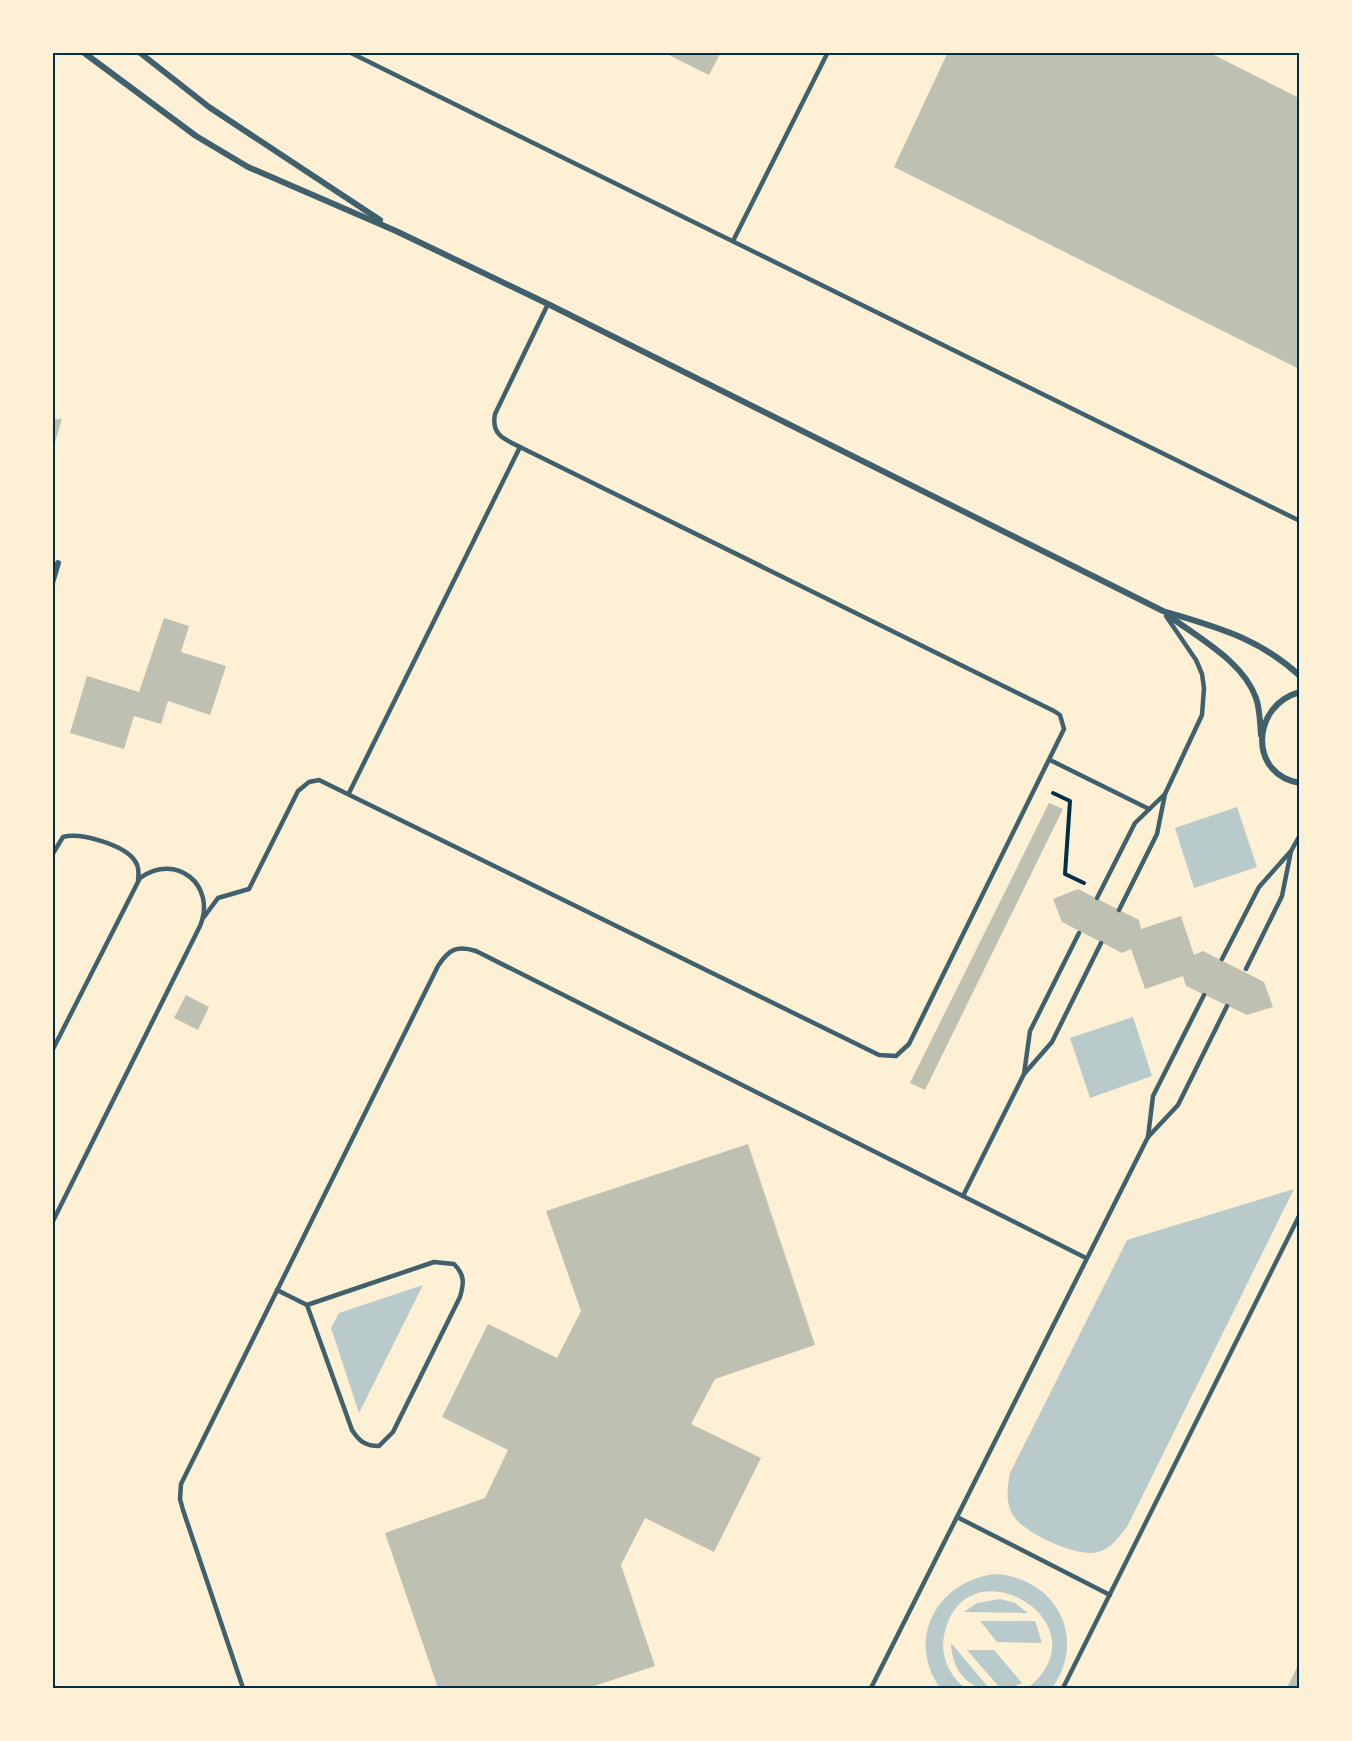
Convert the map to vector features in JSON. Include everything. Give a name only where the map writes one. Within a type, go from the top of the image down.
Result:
[{"type":"street","points":[[83,52],[196,136],[248,167],[396,231],[548,304],[1163,611],[1241,635],[1280,658],[1299,675]]},
{"type":"street","points":[[139,52],[209,107],[396,231]]},
{"type":"street","points":[[52,583],[58,563]]},
{"type":"street","points":[[1163,611],[1225,657],[1251,685],[1257,700],[1263,751],[1270,765],[1281,776],[1299,783]]},
{"type":"street","points":[[1261,735],[1265,720],[1273,708],[1284,698],[1299,692]]},
{"type":"lane","points":[[349,52],[1299,521]]},
{"type":"lane","points":[[733,241],[828,52]]},
{"type":"lane","points":[[52,1223],[204,917],[218,898],[249,889],[303,786],[319,780],[888,1057],[896,1056],[909,1044],[1050,760],[1064,729],[1060,715],[496,434],[495,414],[548,304]]},
{"type":"lane","points":[[349,793],[520,447]]},
{"type":"lane","points":[[1119,910],[1157,834],[1165,794],[1202,715],[1204,688],[1196,660],[1163,611]]},
{"type":"lane","points":[[1050,760],[1149,809]]},
{"type":"lane","points":[[1097,898],[1135,823],[1165,794]]},
{"type":"lane","points":[[52,855],[63,837],[82,835],[129,855],[137,865],[136,885]]},
{"type":"lane","points":[[1222,959],[1259,887],[1291,851],[1299,835]]},
{"type":"lane","points":[[1246,969],[1282,896],[1291,851]]},
{"type":"lane","points":[[52,1051],[140,878],[155,869],[171,868],[180,872],[201,888],[206,909],[204,917]]},
{"type":"lane","points":[[1024,1074],[1030,1031],[1079,933]]},
{"type":"lane","points":[[963,1196],[1024,1074],[1052,1042],[1101,943]]},
{"type":"lane","points":[[243,1689],[180,1494],[181,1484],[438,966],[449,951],[456,948],[476,951],[1086,1258]]},
{"type":"lane","points":[[1148,1137],[1153,1096],[1204,995]]},
{"type":"lane","points":[[871,1689],[1148,1137],[1178,1105],[1227,1006]]},
{"type":"lane","points":[[1063,1689],[1299,1214]]},
{"type":"lane","points":[[277,1290],[307,1305],[352,1430],[358,1440],[369,1446],[379,1446],[393,1432],[460,1298],[464,1283],[462,1272],[454,1264],[434,1262],[307,1305]]},
{"type":"lane","points":[[957,1517],[1110,1595]]},
{"type":"path","points":[[1038,786],[1070,801],[1065,874],[1084,883]]},
{"type":"shaded area","points":[[1237,807],[1257,867],[1194,888],[1175,828]]},
{"type":"shaded area","points":[[1133,1017],[1152,1076],[1090,1098],[1070,1038]]},
{"type":"shaded area","points":[[1294,1189],[1128,1525],[1119,1537],[1107,1548],[1089,1553],[1054,1543],[1021,1524],[1012,1513],[1008,1502],[1010,1473],[1127,1240]]},
{"type":"shaded area","points":[[423,1285],[359,1413],[331,1328],[339,1313]]},
{"type":"shaded area","points":[[996,1574],[1017,1578],[1035,1586],[1050,1599],[1060,1614],[1066,1631],[1067,1650],[1062,1669],[1052,1688],[1028,1688],[1048,1663],[1052,1638],[1042,1617],[1024,1600],[1000,1592],[977,1594],[956,1607],[944,1636],[943,1651],[947,1665],[965,1688],[940,1688],[930,1669],[926,1650],[927,1632],[933,1615],[958,1587]]},
{"type":"shaded area","points":[[1000,1599],[1015,1603],[1028,1613],[964,1612],[977,1603]]},
{"type":"shaded area","points":[[980,1621],[1035,1621],[1042,1643],[997,1642]]},
{"type":"shaded area","points":[[951,1643],[989,1688],[980,1687],[966,1680],[956,1667]]},
{"type":"shaded area","points":[[967,1650],[994,1650],[1022,1683],[1011,1688],[1000,1688]]},
{"type":"building","points":[[663,52],[721,52],[709,75]]},
{"type":"building","points":[[948,52],[1208,52],[1299,98],[1299,369],[894,167]]},
{"type":"building","points":[[52,419],[62,419],[53,449],[52,449]]},
{"type":"building","points":[[164,618],[189,626],[181,652],[226,666],[210,715],[168,701],[161,724],[134,716],[124,749],[70,733],[87,676],[139,692]]},
{"type":"building","points":[[1049,803],[1063,809],[925,1090],[910,1083]]},
{"type":"building","points":[[1078,889],[1139,920],[1141,929],[1181,916],[1194,955],[1203,951],[1264,982],[1273,1007],[1247,1015],[1186,986],[1183,976],[1145,989],[1131,949],[1122,953],[1062,922],[1053,899]]},
{"type":"building","points":[[186,995],[209,1007],[198,1030],[174,1018]]},
{"type":"building","points":[[748,1144],[815,1345],[715,1379],[691,1424],[761,1458],[714,1552],[645,1518],[621,1565],[655,1666],[588,1688],[438,1688],[385,1533],[485,1498],[508,1450],[442,1417],[488,1324],[557,1358],[581,1311],[546,1211]]},
{"type":"building","points":[[1299,1663],[1299,1688],[1287,1688]]}]
